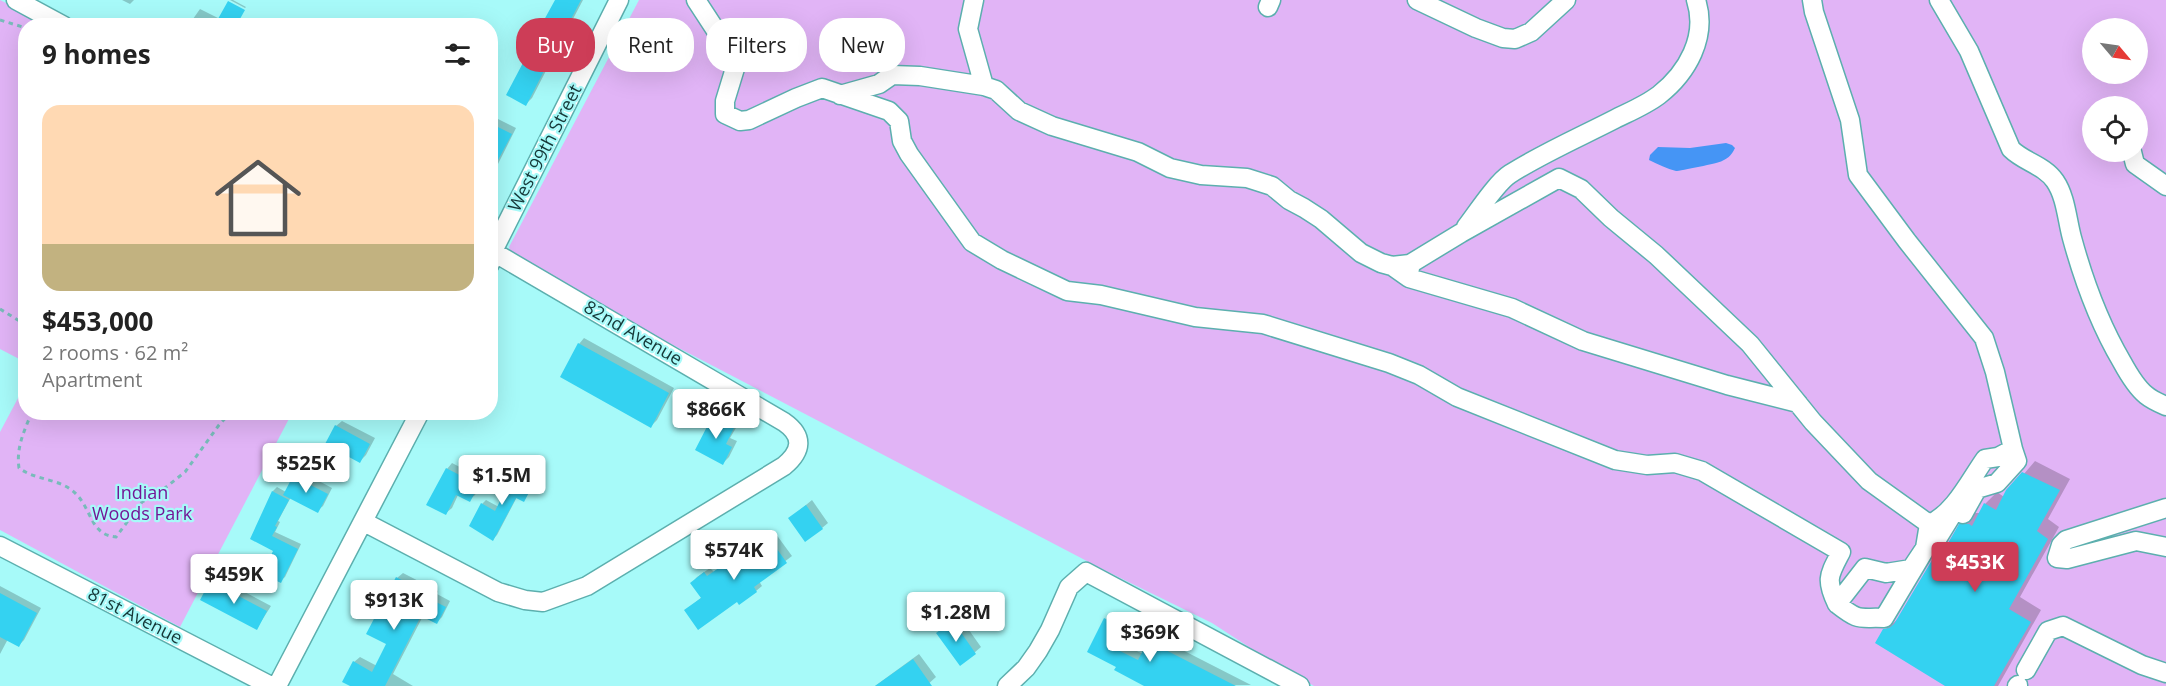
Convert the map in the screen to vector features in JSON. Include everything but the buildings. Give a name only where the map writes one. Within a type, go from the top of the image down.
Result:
[{"type":"street","points":[[16,0],[49,18]]},
{"type":"street","name":"West 99th Street","points":[[498,243],[619,0]]},
{"type":"street","points":[[696,0],[736,65],[726,101],[725,114],[740,121],[749,120],[822,88],[889,111],[899,121],[902,141],[909,154],[972,242],[1033,276],[1067,291],[1101,295],[1195,317],[1263,324],[1389,363],[1419,375],[1457,396],[1615,460],[1647,465],[1675,463],[1702,471],[1841,552],[1828,576],[1831,592],[1837,604],[1853,616],[1864,619],[1884,618],[1930,541],[1934,544],[1955,510],[1963,514],[1977,489],[1997,483],[2017,461],[1995,372],[1984,338],[1858,175],[1850,120],[1812,0]]},
{"type":"street","points":[[974,0],[968,29],[978,65],[991,89],[1019,111],[1052,126],[1138,152],[1170,168],[1201,176],[1246,177],[1272,186],[1289,200],[1321,219],[1360,254],[1381,263],[1512,308],[1583,341],[1727,385],[1798,403]]},
{"type":"street","points":[[1417,0],[1454,19],[1503,38],[1515,39],[1531,32],[1566,0]]},
{"type":"street","points":[[1461,233],[1507,175],[1657,97],[1676,80],[1689,62],[1697,43],[1700,11],[1696,0]]},
{"type":"street","points":[[1939,0],[1969,51],[2013,158],[2035,163],[2055,181],[2063,197],[2088,292],[2112,346],[2144,394],[2166,406]]},
{"type":"street","points":[[839,95],[858,92],[879,84],[892,75],[920,76],[991,89]]},
{"type":"street","points":[[2135,162],[2166,186]]},
{"type":"street","points":[[1404,270],[1461,233],[1559,178],[1565,180],[1581,189],[1656,255],[1750,344],[1813,422],[1869,481],[1929,524]]},
{"type":"street","name":"82nd Avenue","points":[[364,522],[498,592],[525,600],[543,602],[587,586],[784,466],[796,453],[799,442],[797,434],[784,422],[498,258]]},
{"type":"street","points":[[277,686],[416,420]]},
{"type":"street","points":[[1929,524],[1940,519],[1952,507],[1985,459],[1998,457],[2013,449]]},
{"type":"street","points":[[2166,508],[2066,540],[2061,544],[2057,558],[2067,559],[2136,541],[2166,547]]},
{"type":"street","points":[[1837,604],[1865,568],[1886,573],[1911,569],[1925,548],[1929,524]]},
{"type":"street","name":"81st Avenue","points":[[0,546],[271,686]]},
{"type":"street","points":[[1007,686],[1026,668],[1038,651],[1069,587],[1086,572],[1300,686]]},
{"type":"street","points":[[2020,680],[2048,632],[2063,626],[2142,665],[2166,673]]},
{"type":"street","points":[[2142,665],[2166,660]]},
{"type":"path","points":[[0,20],[18,26]]},
{"type":"path","points":[[0,309],[18,320]]},
{"type":"path","points":[[29,420],[20,441],[19,468],[27,475],[69,488],[78,496],[99,531],[106,536],[116,537],[142,502],[160,492],[185,471],[223,420]]},
{"type":"green space","points":[[0,0],[36,18],[18,18],[18,358],[0,349]]},
{"type":"green space","points":[[639,0],[2166,0],[2166,686],[1314,686],[1212,623],[1104,570],[531,271],[511,254],[509,247],[607,61],[607,72],[694,72],[694,18],[630,18]]},
{"type":"green space","name":"Indian Woods Park","points":[[18,398],[18,420],[288,420],[180,627],[0,530],[0,432]]},
{"type":"water","points":[[1726,143],[1735,148],[1730,156],[1707,165],[1676,171],[1649,160],[1650,155],[1658,147],[1690,148]]}]
